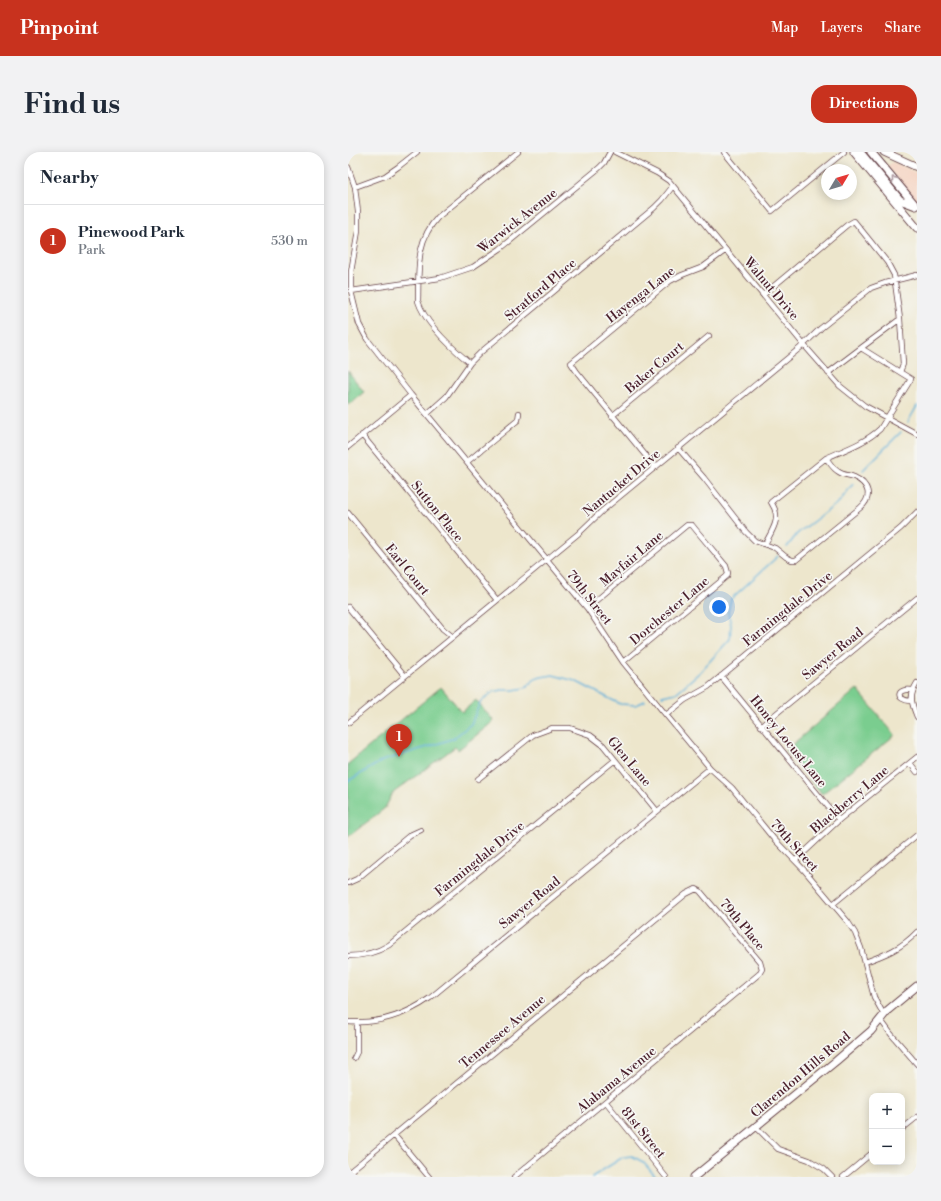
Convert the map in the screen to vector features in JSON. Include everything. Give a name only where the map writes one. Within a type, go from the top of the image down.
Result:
[{"type":"street","points":[[355,187],[385,176],[417,152]]},
{"type":"street","points":[[470,363],[448,344],[426,316],[418,301],[420,251],[424,237],[438,217],[518,152]]},
{"type":"street","name":"Warwick Avenue","points":[[351,291],[440,278],[456,274],[473,267],[487,258],[599,168],[604,163],[610,152]]},
{"type":"street","name":"Walnut Drive","points":[[615,152],[657,173],[669,181],[804,345],[840,386],[857,400],[917,434]]},
{"type":"street","points":[[724,152],[772,211],[844,152]]},
{"type":"street","points":[[854,152],[917,228]]},
{"type":"street","points":[[860,152],[900,200],[916,207]]},
{"type":"street","points":[[871,152],[916,207]]},
{"type":"street","points":[[884,152],[917,167]]},
{"type":"street","name":"79th Street","points":[[348,167],[355,187],[358,212],[358,231],[351,272],[351,291],[356,315],[363,332],[375,350],[411,395],[587,608],[623,662],[666,715],[710,768],[732,788],[773,838],[796,860],[848,922],[861,948],[874,997],[882,1017],[891,1034],[917,1064]]},
{"type":"street","name":"Stratford Place","points":[[427,414],[451,391],[470,363],[488,346],[654,208],[673,186]]},
{"type":"street","points":[[763,295],[847,225],[854,221],[887,262],[896,280],[900,319],[902,364],[900,372]]},
{"type":"street","name":"Hayenga Lane","points":[[612,416],[571,363],[670,282],[682,275],[703,267],[726,250]]},
{"type":"street","name":"Nantucket Drive","points":[[348,723],[579,533],[602,511],[804,345],[824,326],[866,292],[878,285],[917,275]]},
{"type":"street","points":[[828,373],[900,319]]},
{"type":"street","name":"Baker Court","points":[[612,416],[709,336]]},
{"type":"street","points":[[765,544],[774,528],[777,516],[771,502],[826,458],[859,443],[880,429],[910,379],[861,348]]},
{"type":"street","points":[[348,447],[411,395]]},
{"type":"street","points":[[467,462],[518,420],[519,413]]},
{"type":"street","points":[[612,416],[655,467]]},
{"type":"street","name":"Sutton Place","points":[[362,435],[497,600]]},
{"type":"street","points":[[678,448],[755,541],[775,548],[792,560],[796,560],[865,504],[868,497],[868,493],[863,483],[852,476],[837,471],[826,458]]},
{"type":"street","name":"Farmingdale Drive","points":[[666,715],[685,700],[704,690],[901,528],[917,512]]},
{"type":"street","name":"Earl Court","points":[[348,513],[443,629],[453,637]]},
{"type":"street","name":"Mayfair Lane","points":[[587,608],[690,524],[726,566],[728,573]]},
{"type":"street","name":"Dorchester Lane","points":[[623,662],[723,580],[728,573]]},
{"type":"street","name":"Sawyer Road","points":[[762,726],[917,598]]},
{"type":"street","points":[[348,607],[405,676]]},
{"type":"street","name":"Honey Locust Lane","points":[[721,676],[839,820]]},
{"type":"street","points":[[917,683],[912,690],[911,701],[917,717]]},
{"type":"street","points":[[911,701],[904,701],[899,695],[900,691],[912,690]]},
{"type":"street","name":"Glen Lane","points":[[478,779],[533,735],[552,728],[570,728],[585,732],[599,741],[657,811]]},
{"type":"street","name":"Blackberry Lane","points":[[796,860],[839,820],[917,757]]},
{"type":"street","name":"Farmingdale Drive","points":[[348,956],[368,955],[389,945],[615,760]]},
{"type":"street","points":[[910,763],[917,772]]},
{"type":"street","name":"Sawyer Road","points":[[348,1022],[357,1023],[392,1017],[416,1007],[430,998],[710,768]]},
{"type":"street","points":[[348,883],[357,879],[410,835],[422,830]]},
{"type":"street","points":[[833,904],[917,835]]},
{"type":"street","name":"79th Place","points":[[670,906],[691,890],[696,889],[700,891],[760,962],[762,969],[759,974],[732,998]]},
{"type":"street","name":"Tennessee Avenue","points":[[348,1172],[670,906]]},
{"type":"street","points":[[865,962],[893,951],[917,932]]},
{"type":"street","name":"Clarendon Hills Road","points":[[694,1177],[836,1061],[870,1030],[888,1010],[917,986]]},
{"type":"street","name":"Alabama Avenue","points":[[514,1177],[732,998]]},
{"type":"street","points":[[354,1058],[357,1052],[357,1023]]},
{"type":"street","name":"81st Street","points":[[606,1102],[666,1177]]},
{"type":"street","points":[[905,1126],[917,1116]]},
{"type":"street","points":[[756,1127],[778,1149],[809,1160],[832,1177]]},
{"type":"street","points":[[394,1135],[429,1177]]},
{"type":"street","points":[[843,1177],[869,1155]]},
{"type":"shaded area","points":[[893,162],[917,173],[917,203],[887,166]]},
{"type":"green space","points":[[348,371],[364,392],[348,405]]},
{"type":"green space","points":[[441,687],[462,712],[476,700],[494,721],[458,750],[455,747],[393,793],[385,808],[348,837],[348,764]]},
{"type":"green space","points":[[857,689],[895,735],[822,794],[786,750]]},
{"type":"waterway","points":[[908,422],[917,406]]},
{"type":"waterway","points":[[863,470],[901,432]]},
{"type":"waterway","points":[[787,547],[798,533],[839,502],[853,484]]},
{"type":"waterway","points":[[662,696],[676,693],[700,672],[730,639],[731,625],[728,612],[731,599],[778,556]]},
{"type":"waterway","points":[[348,781],[382,761],[454,738],[471,724],[480,703],[493,692],[525,688],[535,679],[541,677],[553,675],[575,681],[620,704],[636,705],[645,701]]},
{"type":"waterway","points":[[592,1177],[623,1157],[632,1156],[643,1162],[656,1177]]},
{"type":"place","name":"Pinewood Park","points":[[399,757]]}]
